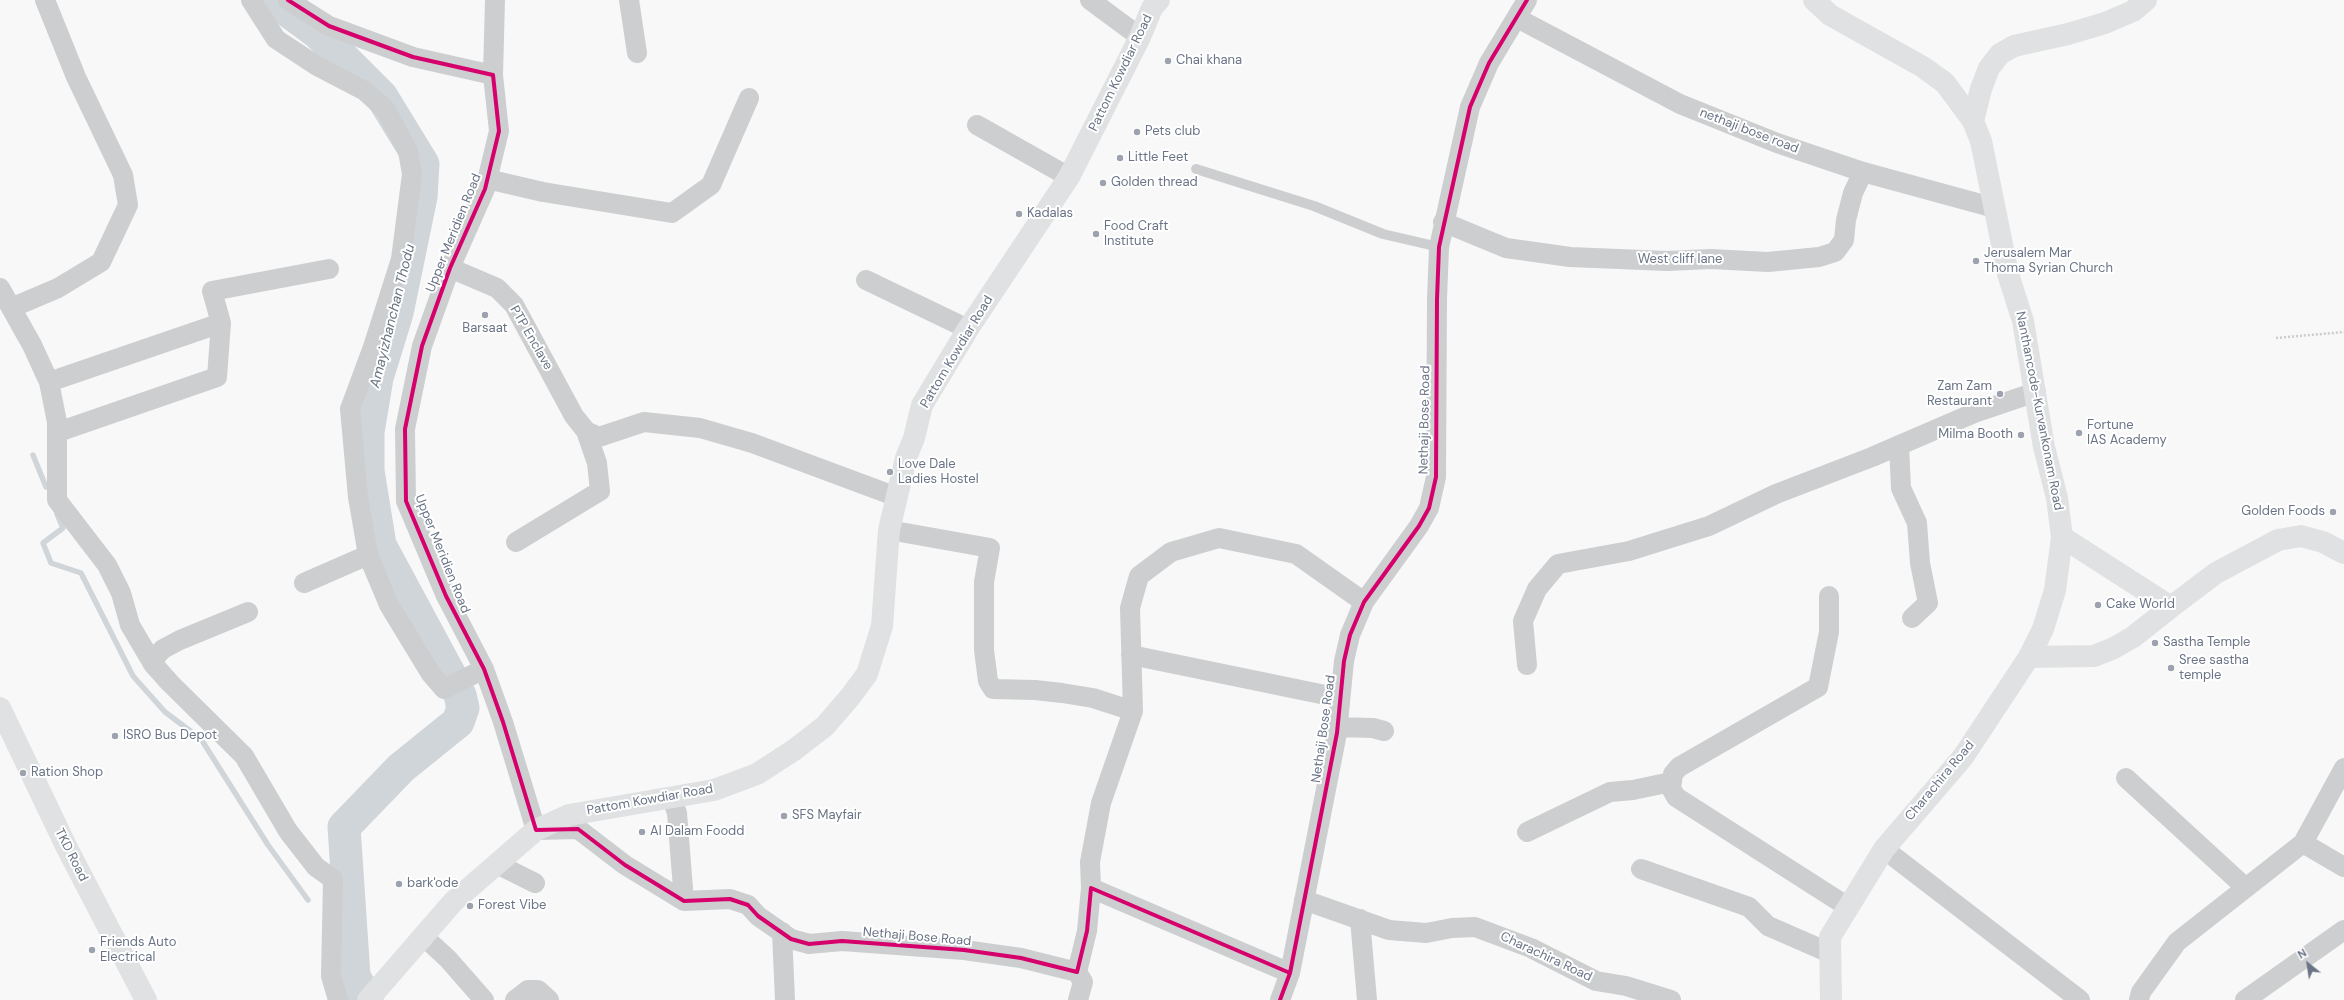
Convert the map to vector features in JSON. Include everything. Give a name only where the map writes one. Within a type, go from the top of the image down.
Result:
[{"type":"street","points":[[11,308],[58,288],[101,262],[128,205],[123,175],[76,76],[45,0]]},
{"type":"street","points":[[251,0],[276,39],[317,66],[365,91],[386,110],[408,151],[412,174],[400,259],[373,347],[350,409],[358,497],[368,555],[389,606],[431,674],[444,690],[484,669]]},
{"type":"street","points":[[288,0],[329,26],[357,37],[413,57],[493,75]]},
{"type":"street","name":"Upper Meridien Road","points":[[495,0],[493,75],[499,131],[487,179],[450,268],[422,346],[405,429],[406,501],[446,596],[484,669],[503,722],[536,830]]},
{"type":"street","points":[[629,0],[637,53]]},
{"type":"street","points":[[1090,0],[1140,37]]},
{"type":"street","name":"Pattom Kowdiar Road","points":[[374,997],[423,936],[453,902],[536,830],[569,815],[672,799],[714,790],[757,774],[794,750],[825,726],[850,697],[867,674],[882,626],[889,530],[906,458],[914,438],[922,405],[968,329],[1069,177],[1140,37],[1152,8],[1159,0]]},
{"type":"street","name":"Nethaji Bose Road","points":[[1280,1000],[1290,973],[1338,727],[1344,661],[1349,642],[1364,602],[1418,526],[1428,508],[1436,477],[1437,299],[1439,247],[1443,222],[1470,107],[1489,63],[1527,0]]},
{"type":"street","name":"Nanthancode-Kurvankonam Road","points":[[1814,0],[1830,15],[1923,68],[1945,83],[1973,121],[1981,141],[2008,274],[2023,321],[2044,447],[2057,498],[2062,537]]},
{"type":"street","points":[[1973,121],[1981,89],[1989,68],[2000,54],[2014,46],[2068,34],[2105,22],[2133,11],[2146,0]]},
{"type":"street","name":"nethaji bose road","points":[[1517,18],[1680,104],[1777,143],[1863,172],[1995,208]]},
{"type":"street","points":[[487,179],[543,192],[672,213],[711,185],[749,98]]},
{"type":"street","points":[[977,125],[1069,177]]},
{"type":"street","name":"West cliff lane","points":[[1443,222],[1506,248],[1570,257],[1768,262],[1819,257],[1835,252],[1844,240],[1846,220],[1854,193],[1863,172]]},
{"type":"street","name":"PTP Enclave","points":[[450,268],[497,288],[514,305],[580,424],[597,463],[600,491],[516,542]]},
{"type":"street","points":[[58,432],[217,377],[221,323],[212,291],[329,269]]},
{"type":"street","points":[[866,280],[968,329]]},
{"type":"street","points":[[0,288],[49,382],[58,432],[57,500],[107,565],[121,593],[130,625],[153,664],[170,683],[244,756],[288,831],[316,867],[333,879],[331,976],[338,1000]]},
{"type":"street","points":[[49,382],[221,323]]},
{"type":"street","points":[[1527,665],[1523,621],[1537,589],[1558,564],[1629,551],[1709,526],[1776,494],[1899,445],[1974,413],[2036,392]]},
{"type":"street","points":[[580,424],[599,437],[644,422],[700,428],[752,443],[897,497]]},
{"type":"street","points":[[1899,445],[1901,488],[1917,522],[1920,563],[1928,603],[1912,618]]},
{"type":"street","points":[[889,530],[990,548],[984,582],[984,650],[988,681],[993,689],[1035,690],[1062,693],[1093,698],[1133,711]]},
{"type":"street","points":[[2029,657],[2094,656],[2114,648],[2132,637],[2216,574],[2278,540],[2301,536],[2322,542],[2344,553]]},
{"type":"street","points":[[2062,537],[2171,607]]},
{"type":"street","name":"Charachira Road","points":[[1831,1000],[1830,937],[1884,849],[1963,757],[2029,657],[2043,628],[2055,590],[2062,537]]},
{"type":"street","points":[[1078,1000],[1083,982],[1077,972],[1087,931],[1091,888],[1090,862],[1101,803],[1133,711],[1130,608],[1139,576],[1171,552],[1219,538],[1296,554],[1364,602]]},
{"type":"street","points":[[304,583],[368,555]]},
{"type":"street","points":[[1829,596],[1829,632],[1818,688],[1680,767],[1673,774],[1671,782],[1672,793],[1676,797],[1848,907]]},
{"type":"street","points":[[153,664],[160,652],[180,640],[248,612]]},
{"type":"street","points":[[1131,655],[1340,698]]},
{"type":"street","name":"TKD Road","points":[[0,708],[67,848],[146,1000]]},
{"type":"street","points":[[1338,727],[1373,728],[1384,731]]},
{"type":"street","points":[[2139,1000],[2141,992],[2177,942],[2303,842],[2344,768]]},
{"type":"street","points":[[2126,778],[2246,888]]},
{"type":"street","points":[[1527,832],[1610,792],[1633,790],[1671,782]]},
{"type":"street","points":[[672,799],[677,813],[684,901]]},
{"type":"street","points":[[536,830],[578,829],[625,864],[684,901]]},
{"type":"street","points":[[2303,842],[2344,867]]},
{"type":"street","points":[[1884,849],[2080,1000]]},
{"type":"street","points":[[498,864],[535,883]]},
{"type":"street","points":[[1641,869],[1749,907],[1768,926],[1830,953]]},
{"type":"street","points":[[1091,888],[1290,973]]},
{"type":"street","name":"Nethaji Bose Road","points":[[684,901],[730,899],[748,905],[758,916],[791,939],[809,944],[842,941],[964,950],[1021,958],[1077,972]]},
{"type":"street","name":"Charachira Road","points":[[1304,900],[1389,930],[1426,933],[1452,928],[1475,927],[1531,948],[1596,981],[1626,986],[1671,1000]]},
{"type":"street","points":[[1360,919],[1368,1000]]},
{"type":"street","points":[[2245,1000],[2344,930]]},
{"type":"street","points":[[782,932],[785,1000]]},
{"type":"street","points":[[423,936],[448,959],[484,1000]]},
{"type":"street","points":[[515,1000],[528,990],[538,990],[548,1000]]},
{"type":"lane","points":[[1196,170],[1314,206],[1383,234],[1439,247]]},
{"type":"path","points":[[2276,338],[2344,332]]},
{"type":"waterway","name":"Amayizhanchan Thodu","points":[[273,0],[318,33],[382,97],[423,164],[421,197],[397,313],[377,378],[368,432],[368,471],[380,545],[450,675]]},
{"type":"waterway","points":[[33,455],[46,487]]},
{"type":"waterway","points":[[57,514],[63,528],[43,543],[51,563],[81,573],[133,676],[165,712],[201,739],[268,845],[308,900]]},
{"type":"waterway","name":"Amayizhanchan Thodu","points":[[367,1000],[354,976],[344,827],[401,768],[458,722],[463,708],[460,695]]},
{"type":"cycle path","points":[[288,0],[329,26],[413,57],[493,75],[499,131],[485,189],[450,268],[422,346],[405,429],[406,501],[446,596],[484,669],[503,722],[536,830],[578,829],[625,865],[684,901],[730,899],[748,905],[758,916],[791,939],[809,944],[842,941],[964,950],[1021,958],[1077,972],[1087,931],[1091,888],[1290,973]]},
{"type":"cycle path","points":[[1280,1000],[1290,973],[1337,733],[1344,661],[1350,635],[1364,602],[1419,526],[1429,508],[1436,477],[1437,299],[1439,247],[1470,107],[1489,63],[1527,0]]},
{"type":"place","name":"Chai khana","points":[[1168,61]]},
{"type":"place","name":"Pets club","points":[[1137,132]]},
{"type":"place","name":"Little Feet","points":[[1120,158]]},
{"type":"place","name":"Golden thread","points":[[1103,183]]},
{"type":"place","name":"Kadalas","points":[[1019,214]]},
{"type":"place","name":"Food Craft Institute","points":[[1096,234]]},
{"type":"place","name":"Jerusalem Mar Thoma Syrian Church","points":[[1976,261]]},
{"type":"place","name":"Barsaat","points":[[485,315]]},
{"type":"place","name":"Zam Zam Restaurant","points":[[2000,394]]},
{"type":"place","name":"Fortune IAS Academy","points":[[2079,433]]},
{"type":"place","name":"Milma Booth","points":[[2021,435]]},
{"type":"place","name":"Love Dale Ladies Hostel","points":[[890,472]]},
{"type":"place","name":"Golden Foods","points":[[2333,512]]},
{"type":"place","name":"Cake World","points":[[2098,605]]},
{"type":"place","name":"Sastha Temple","points":[[2155,643]]},
{"type":"place","name":"Sree sastha temple","points":[[2171,668]]},
{"type":"place","name":"ISRO Bus Depot","points":[[115,736]]},
{"type":"place","name":"Ration Shop","points":[[23,773]]},
{"type":"place","name":"SFS Mayfair","points":[[784,816]]},
{"type":"place","name":"Al Dalam Foodd","points":[[642,832]]},
{"type":"place","name":"bark'ode","points":[[399,884]]},
{"type":"place","name":"Forest Vibe","points":[[470,906]]},
{"type":"place","name":"Friends Auto Electrical","points":[[92,950]]}]
